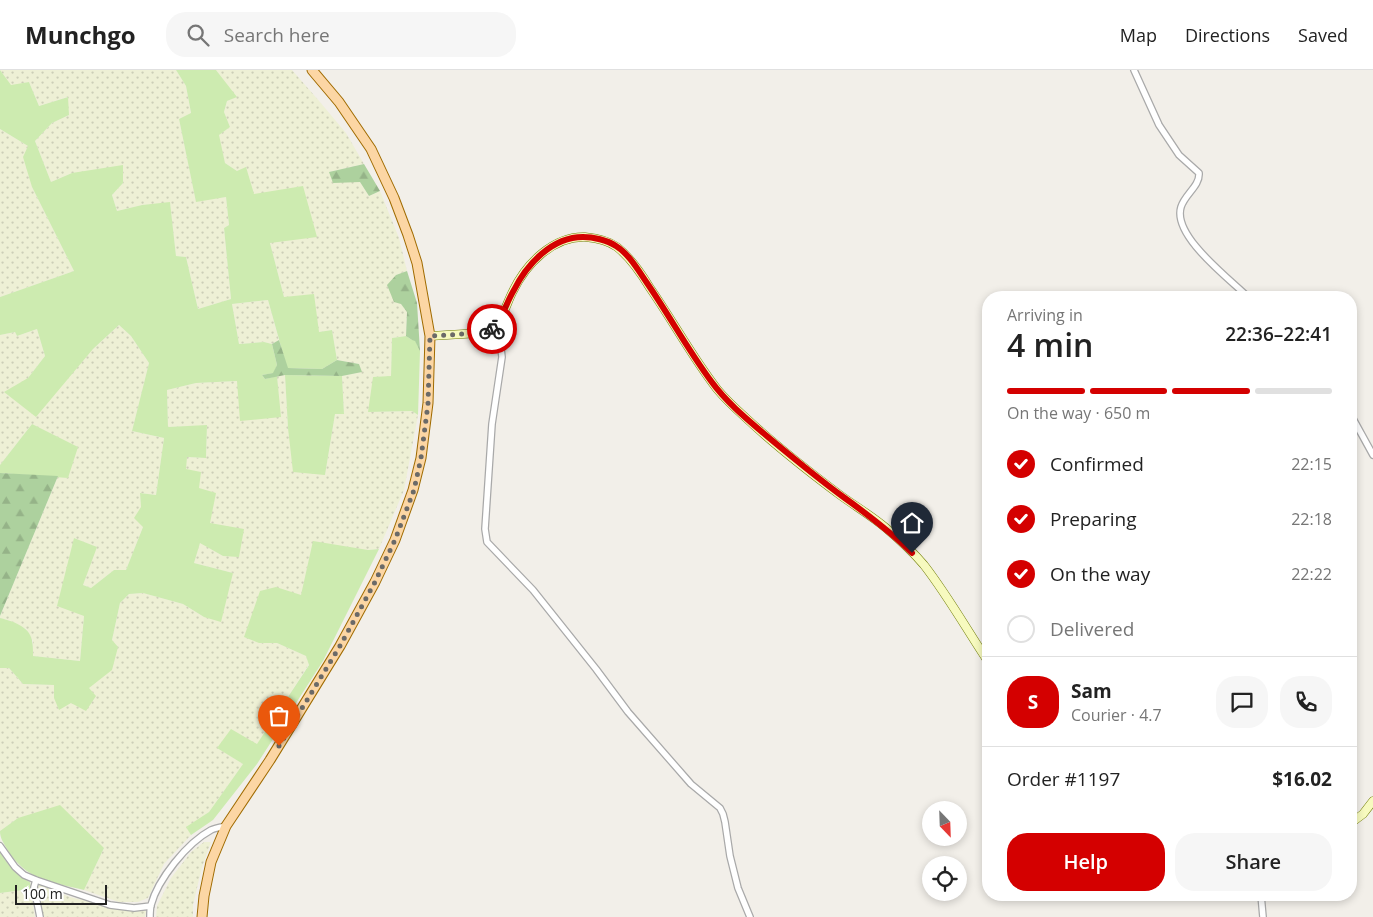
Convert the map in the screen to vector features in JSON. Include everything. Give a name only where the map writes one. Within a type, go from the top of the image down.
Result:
[{"type":"main road","points":[[202,917],[204,896],[212,862],[226,826],[270,760],[340,646],[375,582],[395,540],[414,490],[421,458],[428,404],[430,336],[417,263],[408,235],[381,168],[371,149],[339,102],[312,70]]},
{"type":"street","points":[[1134,70],[1159,125],[1179,156],[1199,173],[1198,180],[1181,207],[1185,229],[1203,255],[1242,291]]},
{"type":"street","points":[[430,336],[488,332],[500,319],[513,291],[526,270],[534,260],[552,246],[582,237],[615,245],[635,266],[666,311],[692,355],[722,396],[783,450],[902,542],[923,564],[982,652]]},
{"type":"street","points":[[488,332],[496,338],[501,347],[502,357],[492,424],[485,529],[487,542],[533,590],[622,704],[691,784],[720,808],[725,822],[730,856],[738,888],[750,917]]},
{"type":"street","points":[[1357,426],[1373,455]]},
{"type":"street","points":[[1357,818],[1373,801]]},
{"type":"street","points":[[150,917],[151,906],[172,866],[196,841],[212,829],[226,826]]},
{"type":"street","points":[[0,846],[15,867],[24,875],[36,880],[110,905],[134,908],[151,906]]},
{"type":"street","points":[[36,880],[34,887],[40,917]]},
{"type":"street","points":[[1262,901],[1263,917]]},
{"type":"green space","points":[[0,70],[176,70],[186,86],[191,114],[179,119],[196,201],[226,197],[229,225],[224,228],[231,299],[198,309],[186,257],[176,256],[170,203],[142,205],[117,211],[112,195],[123,183],[72,173],[51,182],[35,141],[52,123],[69,115],[67,97],[39,106],[29,82],[11,86]]},
{"type":"green space","points":[[0,70],[11,85],[29,82],[39,106],[68,97],[69,115],[52,123],[35,141],[51,182],[72,173],[123,165],[123,183],[112,195],[117,211],[142,205],[170,202],[176,256],[186,257],[198,309],[231,299],[224,228],[229,225],[226,197],[196,202],[179,119],[191,113],[186,86],[176,70],[216,70],[237,97],[227,101],[224,112],[230,127],[219,135],[225,163],[237,171],[246,167],[254,194],[303,186],[317,237],[270,243],[284,297],[314,294],[319,332],[332,330],[337,360],[322,369],[287,368],[268,300],[232,304],[239,344],[264,342],[272,344],[277,365],[274,373],[262,375],[265,379],[277,376],[281,417],[240,421],[237,381],[196,383],[167,390],[168,427],[207,425],[206,458],[187,457],[186,469],[201,472],[199,488],[216,493],[210,523],[244,529],[239,557],[223,556],[200,543],[194,563],[233,573],[221,622],[204,617],[183,604],[143,593],[129,594],[120,603],[112,640],[118,647],[112,670],[89,688],[96,696],[86,711],[71,703],[59,710],[54,698],[54,685],[23,684],[9,668],[0,668],[0,618],[15,623],[27,631],[32,640],[33,656],[80,661],[84,616],[57,606],[74,538],[97,547],[83,585],[91,588],[114,570],[126,570],[143,527],[134,518],[141,507],[140,493],[156,495],[164,438],[132,431],[149,363],[131,336],[119,325],[93,349],[36,417],[4,392],[28,378],[45,356],[37,329],[17,336],[15,332],[0,335],[0,297],[74,271],[32,187],[23,157],[28,146],[0,129]]},
{"type":"green space","points":[[216,70],[292,70],[346,133],[364,164],[329,172],[360,182],[369,196],[380,191],[399,238],[407,271],[396,275],[401,304],[407,311],[406,336],[392,338],[391,376],[368,412],[412,411],[418,415],[404,490],[379,549],[368,550],[301,595],[259,643],[277,643],[306,656],[309,664],[257,745],[231,730],[218,748],[243,764],[209,812],[187,827],[191,835],[164,864],[148,898],[138,902],[119,902],[84,890],[104,848],[18,818],[0,831],[0,668],[9,668],[23,684],[54,685],[54,698],[89,688],[112,640],[120,603],[129,594],[143,593],[183,604],[204,617],[233,573],[194,563],[200,542],[223,556],[199,488],[186,469],[186,457],[206,458],[207,426],[168,427],[167,390],[196,383],[237,381],[280,417],[277,376],[285,375],[288,428],[325,475],[335,414],[344,414],[342,376],[361,372],[359,364],[337,360],[332,330],[319,332],[284,297],[270,243],[254,194],[237,171],[225,163],[218,135],[230,127],[224,112],[227,101],[236,97]]},
{"type":"green space","points":[[0,129],[28,146],[32,187],[74,271],[0,297]]},
{"type":"green space","points":[[364,164],[380,191],[369,196],[360,182],[333,183],[329,172]]},
{"type":"green space","points":[[407,271],[417,303],[420,351],[415,341],[406,336],[407,312],[401,304],[394,302],[387,285],[396,275]]},
{"type":"green space","points":[[268,300],[279,340],[272,344],[264,342],[239,344],[232,304]]},
{"type":"green space","points":[[119,325],[131,336],[149,363],[132,431],[164,438],[156,495],[140,493],[143,527],[126,570],[114,570],[91,588],[83,585],[96,547],[74,538],[84,616],[80,661],[32,656],[33,641],[26,629],[11,621],[0,618],[0,616],[58,476],[68,478],[32,424],[0,465],[0,335],[15,332],[17,336],[37,329],[45,356],[28,378],[93,349]]},
{"type":"green space","points":[[406,336],[415,340],[420,351],[418,415],[412,411],[368,412],[373,377],[391,376],[392,338]]},
{"type":"green space","points":[[279,340],[288,368],[322,369],[337,360],[359,364],[362,372],[342,376],[285,375],[265,379],[262,375],[273,373],[277,365],[272,344]]},
{"type":"green space","points":[[285,375],[342,376],[344,414],[335,414],[325,475],[293,472]]},
{"type":"green space","points":[[32,424],[78,447],[68,478],[0,473],[0,465]]},
{"type":"green space","points":[[0,473],[58,476],[0,616]]},
{"type":"green space","points":[[313,541],[368,550],[379,549],[323,661],[257,764],[213,820],[191,835],[186,827],[209,812],[243,764],[217,748],[231,729],[257,744],[309,665],[306,656],[277,643],[259,643],[244,637],[260,591],[276,587],[301,595]]},
{"type":"green space","points":[[60,805],[104,848],[84,890],[50,882],[31,873],[14,859],[1,836],[0,831],[18,818]]},
{"type":"green space","points":[[204,842],[211,842],[202,867],[193,905],[193,917],[156,917],[157,906],[171,878],[191,852]]},
{"type":"green space","points":[[0,852],[13,870],[30,882],[31,889],[0,893]]},
{"type":"green space","points":[[38,884],[70,897],[119,909],[146,911],[145,917],[43,917]]},
{"type":"green space","points":[[31,889],[35,917],[0,917],[0,893]]},
{"type":"way so far","points":[[279,746],[325,672],[375,582],[395,540],[414,490],[421,458],[428,404],[430,336],[480,333],[488,332],[492,329]]},
{"type":"route","points":[[492,329],[500,319],[513,291],[526,270],[534,260],[552,246],[582,237],[615,245],[635,266],[666,311],[692,355],[722,396],[783,450],[884,527],[912,553]]}]
